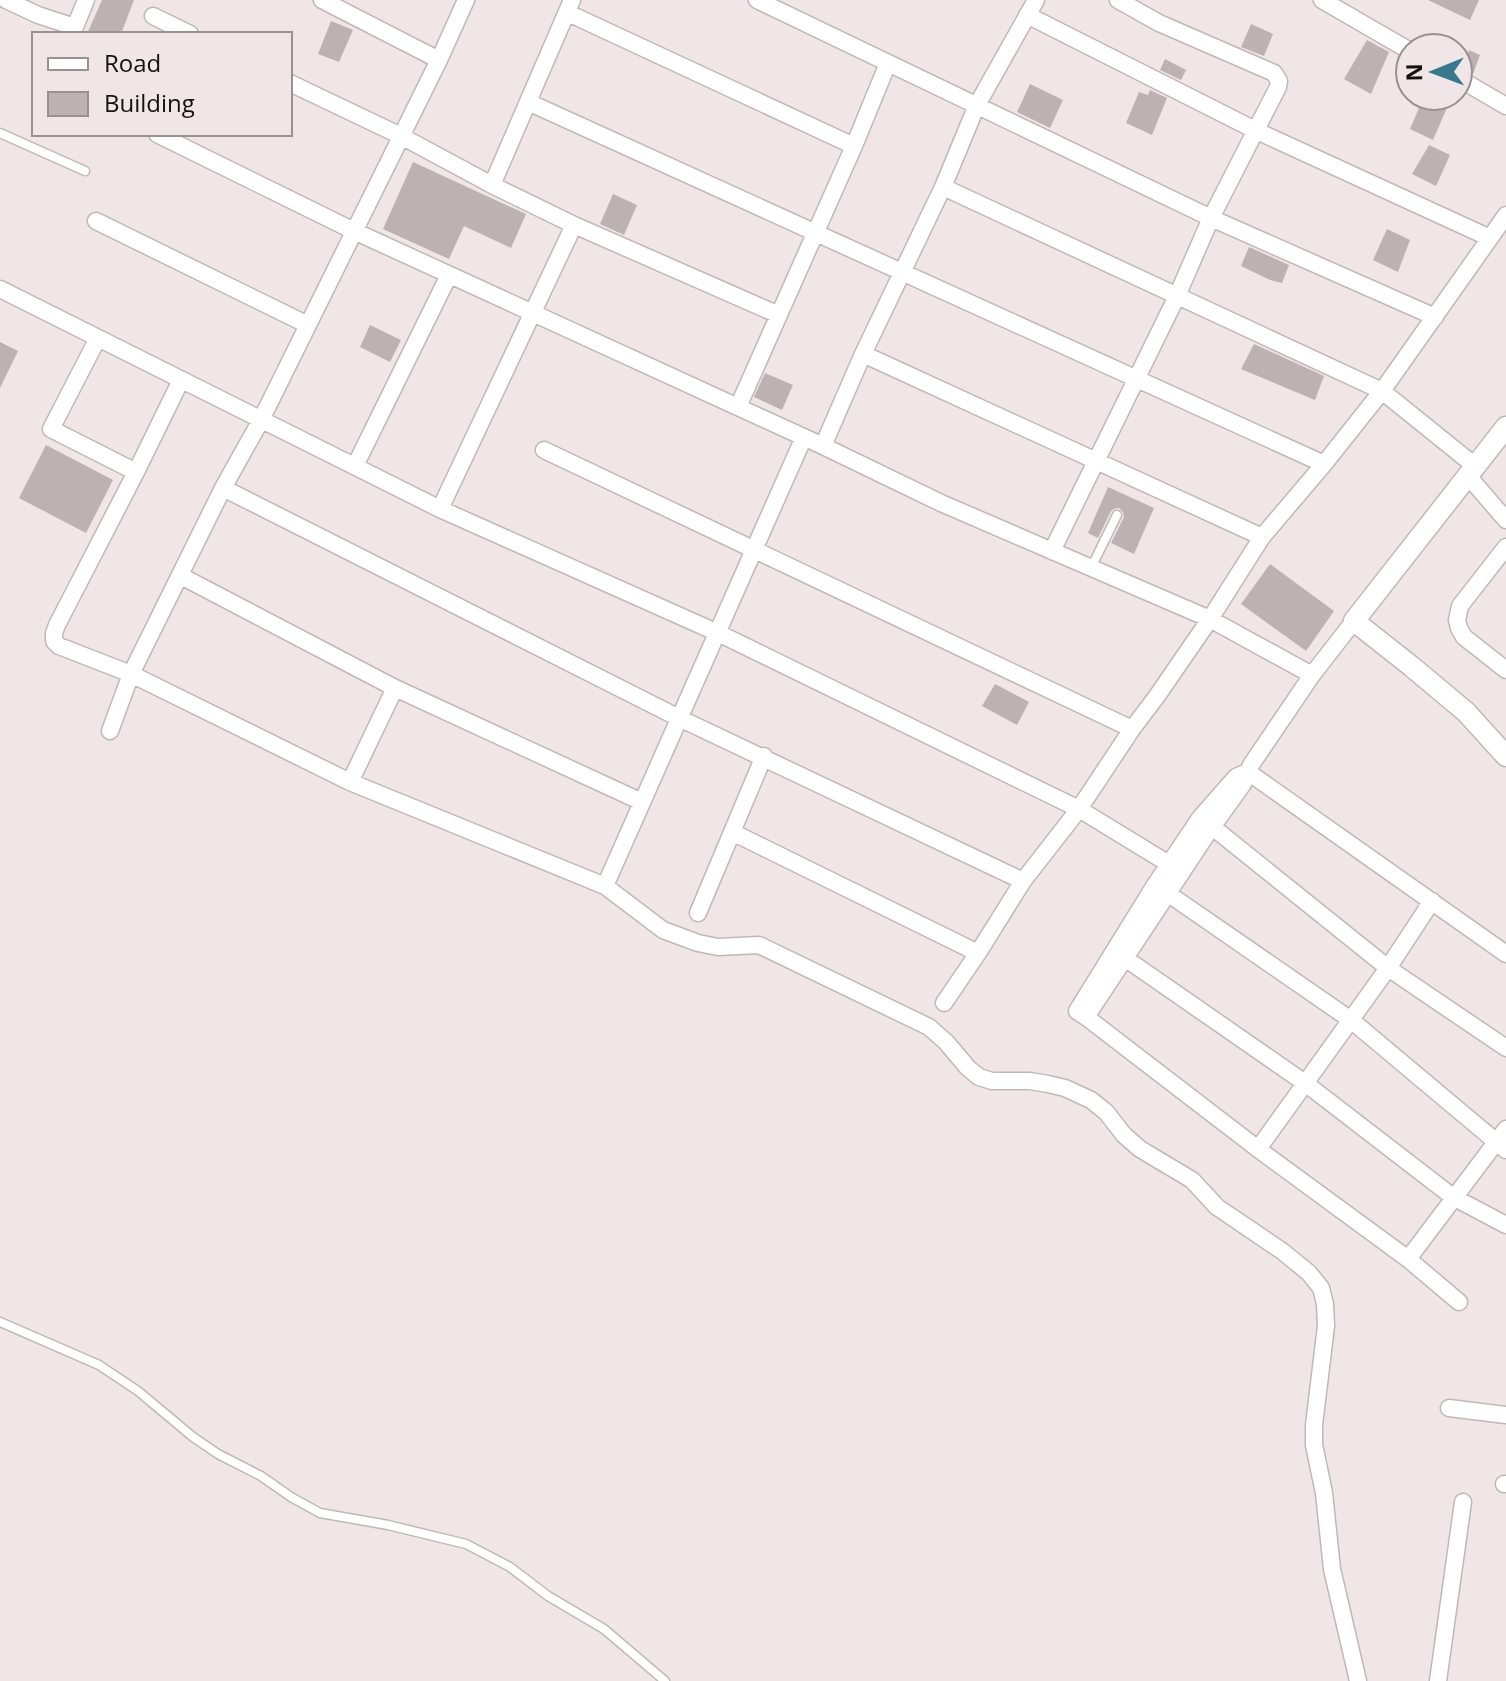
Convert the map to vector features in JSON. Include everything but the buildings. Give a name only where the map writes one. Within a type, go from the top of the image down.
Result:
[{"type":"street","points":[[6,0],[75,27],[86,0]]},
{"type":"street","points":[[322,0],[439,60]]},
{"type":"street","points":[[110,731],[131,674],[223,488],[261,420],[466,0]]},
{"type":"street","points":[[757,0],[1211,218],[1435,317]]},
{"type":"street","points":[[823,446],[943,187],[977,105],[1036,0]]},
{"type":"street","points":[[1052,551],[1177,296],[1211,218],[1278,87],[1277,76],[1159,23],[1118,0]]},
{"type":"street","points":[[1322,0],[1394,42]]},
{"type":"street","points":[[492,185],[570,6],[854,146]]},
{"type":"street","points":[[1027,15],[1257,131],[1490,238]]},
{"type":"street","points":[[153,16],[186,32]]},
{"type":"street","points":[[738,407],[888,63]]},
{"type":"street","points":[[292,84],[574,225],[779,315]]},
{"type":"street","points":[[1474,87],[1506,106]]},
{"type":"street","points":[[528,102],[1324,464]]},
{"type":"street","points":[[161,136],[354,231],[941,503],[1210,619],[1312,675]]},
{"type":"street","points":[[943,187],[1382,391],[1472,471],[1506,520]]},
{"type":"street","points":[[944,1003],[1023,881],[1079,809],[1210,619],[1262,537],[1382,391],[1506,215]]},
{"type":"street","points":[[96,221],[308,325]]},
{"type":"street","points":[[440,509],[574,225]]},
{"type":"street","points":[[355,466],[449,275]]},
{"type":"street","points":[[0,289],[440,509],[718,633],[1079,809],[1169,864]]},
{"type":"street","points":[[98,338],[51,429],[136,472]]},
{"type":"street","points":[[863,354],[1262,537]]},
{"type":"street","points":[[181,380],[54,633],[54,641],[59,646],[131,674],[350,782],[605,886],[663,930],[718,947],[759,945],[929,1027],[979,1077],[992,1081],[1048,1084],[1091,1100],[1140,1149],[1192,1180],[1217,1207],[1282,1251],[1309,1273],[1321,1288],[1325,1304],[1326,1326],[1314,1445],[1324,1493],[1332,1569],[1358,1681]]},
{"type":"street","points":[[1459,1302],[1408,1259],[1077,1011],[1119,954],[1236,777],[1248,772],[1312,675],[1506,427]]},
{"type":"street","points":[[605,886],[804,437]]},
{"type":"street","points":[[544,450],[1132,729]]},
{"type":"street","points":[[223,488],[679,718],[1023,881]]},
{"type":"street","points":[[1506,547],[1460,606],[1457,620],[1464,637],[1506,670]]},
{"type":"street","points":[[181,576],[395,688],[642,802]]},
{"type":"street","points":[[1354,621],[1466,712],[1506,756]]},
{"type":"street","points":[[350,782],[395,688]]},
{"type":"street","points":[[698,913],[764,756]]},
{"type":"street","points":[[1248,772],[1506,954]]},
{"type":"street","points":[[1161,889],[1169,864],[1206,823]]},
{"type":"street","points":[[1206,823],[1388,968],[1506,1048]]},
{"type":"street","points":[[732,832],[978,953]]},
{"type":"street","points":[[1161,889],[1351,1020],[1503,1141],[1453,1197],[1408,1259]]},
{"type":"street","points":[[1258,1149],[1388,968],[1432,901]]},
{"type":"street","points":[[1119,954],[1305,1083],[1453,1197],[1506,1225]]},
{"type":"street","points":[[1449,1408],[1506,1415]]},
{"type":"street","points":[[1438,1681],[1463,1502]]},
{"type":"lane","points":[[0,133],[85,171]]},
{"type":"lane","points":[[1091,568],[1117,515]]},
{"type":"lane","points":[[0,1322],[99,1365],[138,1391],[205,1446],[320,1513],[441,1537],[466,1544],[488,1555],[604,1629],[665,1681]]}]
